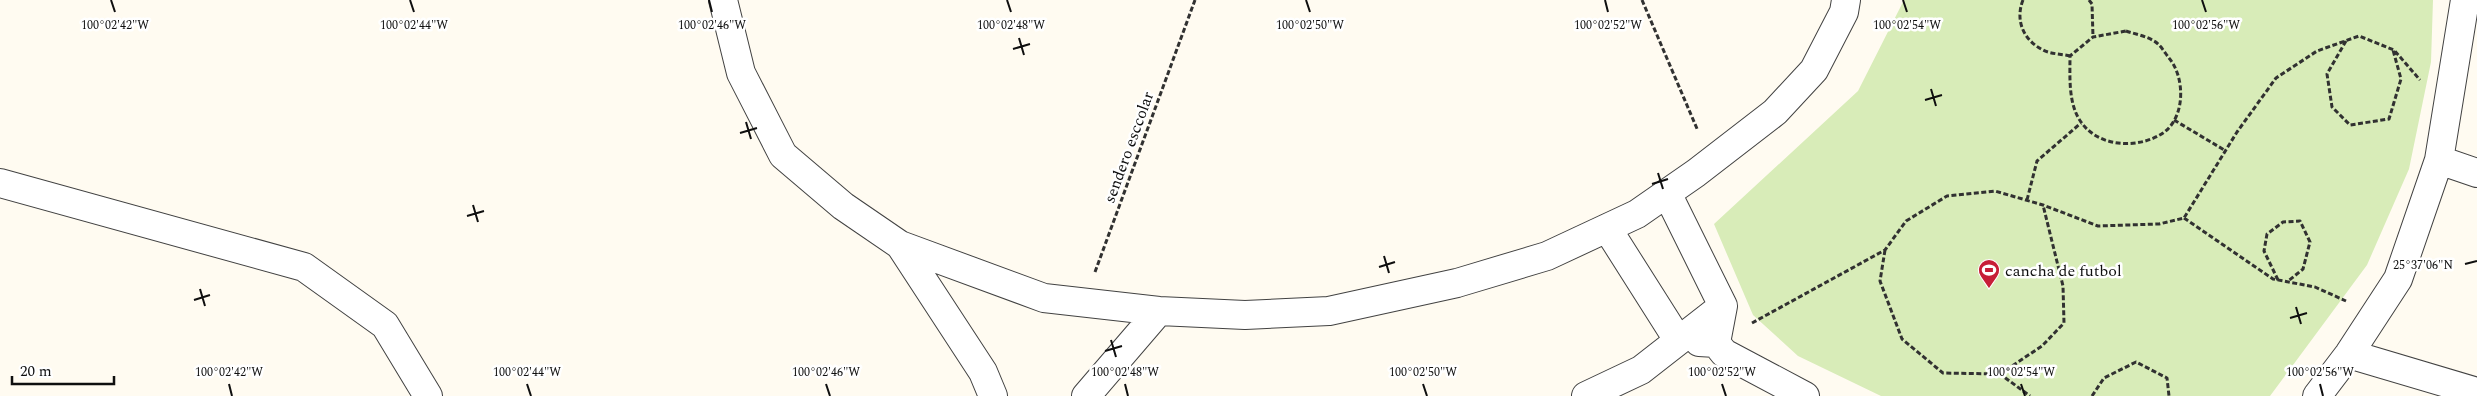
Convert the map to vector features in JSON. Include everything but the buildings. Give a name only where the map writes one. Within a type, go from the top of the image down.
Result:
[{"type":"street","points":[[723,0],[741,73],[783,155],[843,206],[900,245],[1044,298],[1159,311],[1245,315],[1329,312],[1458,283],[1547,256],[1637,214],[1711,162],[1775,112],[1814,70],[1844,12],[1846,0]]},
{"type":"street","points":[[2317,396],[2349,354],[2398,279],[2439,160],[2465,0]]},
{"type":"street","points":[[2439,160],[2477,173]]},
{"type":"street","points":[[0,183],[304,267],[385,325],[428,396]]},
{"type":"street","points":[[1668,193],[1723,306],[1716,343]]},
{"type":"street","points":[[1607,228],[1678,340]]},
{"type":"street","points":[[900,245],[983,372],[993,396]]},
{"type":"street","points":[[1586,396],[1640,370],[1723,306]]},
{"type":"street","points":[[1086,396],[1159,311]]},
{"type":"street","points":[[1678,340],[1716,343],[1724,353],[1805,396]]},
{"type":"street","points":[[2349,354],[2477,392]]},
{"type":"path","name":"sendero esccolar","points":[[1084,303],[1195,0]]},
{"type":"path","points":[[1642,0],[1711,162]]},
{"type":"path","points":[[2023,0],[2018,11],[2024,35],[2043,50],[2070,56]]},
{"type":"path","points":[[2089,0],[2092,4],[2093,37]]},
{"type":"path","points":[[2126,31],[2155,41],[2176,66],[2178,74],[2182,91],[2174,120],[2165,132],[2145,142],[2117,144],[2097,137],[2081,122],[2072,98],[2070,56],[2093,37],[2126,31]]},
{"type":"path","points":[[1716,343],[1885,250],[1906,221],[1947,196],[1996,191],[2043,205],[2098,226],[2159,224],[2184,218],[2226,151],[2276,78],[2317,50],[2359,36],[2392,49],[2446,112]]},
{"type":"path","points":[[2347,40],[2328,74],[2332,107],[2350,125],[2389,119],[2402,78],[2392,49]]},
{"type":"path","points":[[2174,120],[2226,151]]},
{"type":"path","points":[[2027,200],[2037,161],[2081,122]]},
{"type":"path","points":[[1885,250],[1880,281],[1902,339],[1943,373],[2000,374],[2042,346],[2064,323],[2063,286],[2043,205]]},
{"type":"path","points":[[2184,218],[2273,279],[2315,287],[2376,313]]},
{"type":"path","points":[[2278,280],[2270,268],[2264,251],[2267,234],[2283,222],[2300,221],[2310,242],[2303,269],[2287,282]]},
{"type":"path","points":[[2092,396],[2104,378],[2136,362],[2167,378],[2169,396]]},
{"type":"path","points":[[2000,374],[2030,396]]},
{"type":"green space","points":[[1904,0],[2433,0],[2431,62],[2409,169],[2367,265],[2270,396],[1881,396],[1798,356],[1753,315],[1714,224],[1858,91]]},
{"type":"place","name":"cancha de futbol","points":[[1989,289]]}]
